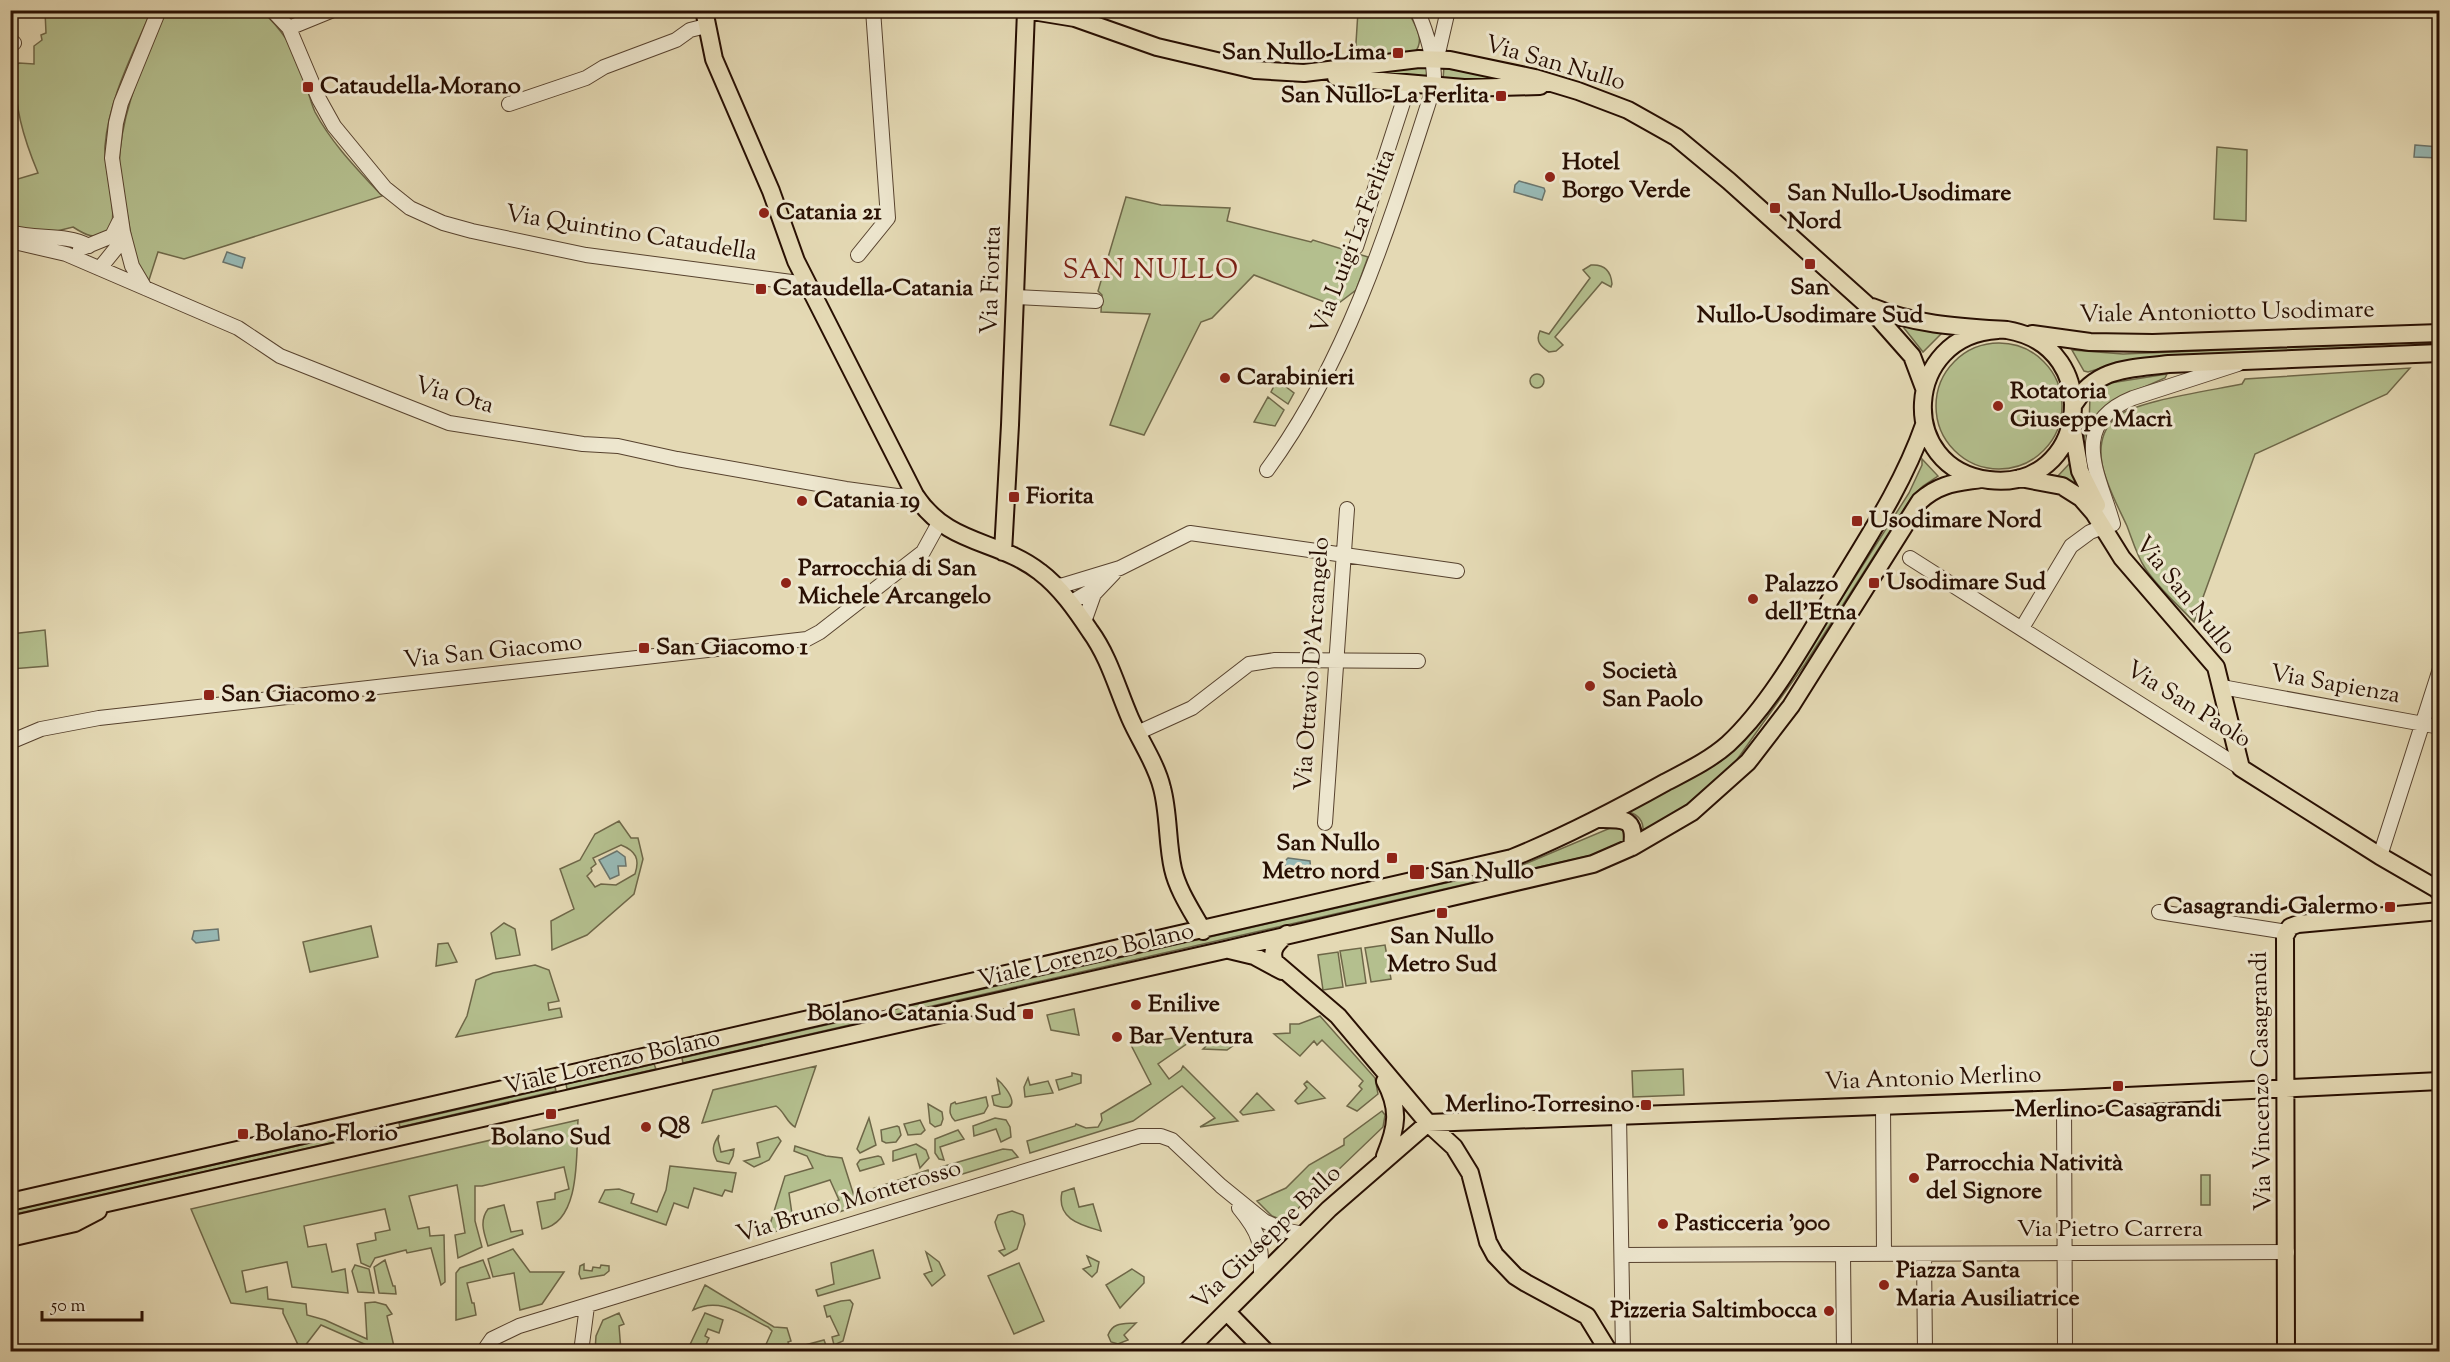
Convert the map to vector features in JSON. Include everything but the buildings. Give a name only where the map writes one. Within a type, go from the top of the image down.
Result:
[{"type":"main road","name":"Via San Nullo","points":[[1026,11],[1077,14],[1157,47],[1237,67],[1278,73],[1304,73],[1433,59],[1472,64],[1559,86],[1628,110],[1676,137],[1738,188],[1866,304]]},
{"type":"main road","name":"Via Fiorita","points":[[1003,552],[1016,297],[1026,11]]},
{"type":"main road","points":[[705,18],[714,59],[771,191],[806,281],[915,495],[922,506],[939,523],[956,533],[1003,552],[1040,572],[1070,603],[1107,659],[1137,733],[1159,778],[1163,791],[1169,847],[1179,889],[1203,931],[1512,858],[1600,819],[1717,753],[1753,717],[1801,647],[1894,494],[1915,451],[1924,425]]},
{"type":"main road","points":[[1304,73],[1464,88],[1559,86]]},
{"type":"main road","points":[[1866,304],[1888,314],[1924,322],[1951,326],[1998,330],[2016,332],[2037,340],[2061,362],[2070,382],[2074,404],[2072,422],[2065,441],[2053,457],[2038,470],[2020,478],[2000,481],[1981,479],[1962,472],[1945,459],[1932,444],[1924,425],[1922,406],[1924,388],[1936,361],[1951,346],[1968,336],[1998,330]]},
{"type":"main road","points":[[1866,304],[1912,356],[1924,388]]},
{"type":"main road","name":"Viale Antoniotto Usodimare","points":[[2016,332],[2090,342],[2153,343],[2439,333]]},
{"type":"main road","name":"Viale Antoniotto Usodimare","points":[[2074,404],[2089,383],[2112,373],[2169,364],[2439,353]]},
{"type":"main road","points":[[2072,422],[2080,471],[2108,526]]},
{"type":"main road","points":[[2020,478],[2049,482],[2073,491],[2108,526]]},
{"type":"main road","points":[[1225,950],[1593,864],[1632,848],[1692,812],[1748,762],[1791,706],[1920,501],[1932,490],[1943,485],[1981,479]]},
{"type":"main road","name":"Via San Nullo","points":[[2108,526],[2122,558],[2216,667],[2241,768]]},
{"type":"main road","name":"Via San Paolo","points":[[2241,768],[2380,856],[2437,889],[2439,893]]},
{"type":"main road","points":[[1600,819],[1624,819],[1632,825],[1634,834],[1632,848]]},
{"type":"main road","name":"Via Vincenzo Casagrandi","points":[[2286,1352],[2287,1088],[2284,942],[2287,932],[2298,924],[2439,911]]},
{"type":"main road","name":"Viale Lorenzo Bolano","points":[[10,1202],[1203,931]]},
{"type":"main road","points":[[1287,934],[1276,945],[1273,955],[1275,962],[1338,1016],[1428,1123],[1454,1147],[1470,1173],[1488,1242],[1494,1255],[1515,1276],[1587,1316],[1608,1349]]},
{"type":"main road","points":[[1225,950],[1254,956],[1284,972]]},
{"type":"main road","name":"Viale Lorenzo Bolano","points":[[10,1225],[1225,950]]},
{"type":"main road","points":[[1373,1058],[1396,1107],[1394,1129],[1383,1159]]},
{"type":"main road","name":"Via Antonio Merlino","points":[[1428,1123],[2439,1082]]},
{"type":"main road","name":"Via Giuseppe Ballo","points":[[1186,1352],[1383,1159],[1428,1123]]},
{"type":"main road","points":[[10,1197],[30,1197]]},
{"type":"main road","points":[[10,1238],[75,1223],[117,1200]]},
{"type":"main road","points":[[1227,1312],[1266,1352]]},
{"type":"street","points":[[145,288],[132,266],[123,232],[112,158],[121,103],[159,10]]},
{"type":"street","name":"Via Quintino Cataudella","points":[[272,10],[289,28],[319,99],[334,126],[385,188],[410,208],[443,223],[472,231],[586,255],[799,283],[806,281]]},
{"type":"street","points":[[289,28],[333,10]]},
{"type":"street","points":[[858,255],[888,218],[873,10]]},
{"type":"street","points":[[1417,10],[1428,34],[1433,59],[1434,86]]},
{"type":"street","points":[[1433,59],[1439,49],[1448,10]]},
{"type":"street","points":[[509,105],[586,78],[604,67],[676,40],[705,18]]},
{"type":"street","points":[[1382,64],[1380,71],[1382,81]]},
{"type":"street","points":[[1356,247],[1409,84]]},
{"type":"street","name":"Via Luigi La Ferlita","points":[[1268,470],[1315,399],[1363,295],[1434,86]]},
{"type":"street","points":[[66,254],[112,236],[117,229],[120,211]]},
{"type":"street","points":[[10,232],[32,237],[75,239],[89,246]]},
{"type":"street","points":[[100,268],[117,248],[123,232]]},
{"type":"street","name":"Via Ota","points":[[10,242],[66,254],[100,268],[238,328],[280,356],[449,423],[583,444],[618,446],[677,459],[846,489],[897,496],[915,495]]},
{"type":"street","points":[[1016,297],[1096,302]]},
{"type":"street","points":[[2022,628],[2071,546],[2090,532],[2108,526],[2092,456],[2095,434],[2105,416],[2121,403],[2248,361]]},
{"type":"street","name":"Via Ottavio D'Arcangelo","points":[[1325,823],[1347,509]]},
{"type":"street","name":"Via San Giacomo","points":[[10,742],[40,729],[99,718],[807,639],[820,632],[923,552],[939,523]]},
{"type":"street","points":[[1055,586],[1120,568],[1190,533],[1457,571]]},
{"type":"street","name":"Via San Paolo","points":[[1910,558],[2241,768]]},
{"type":"street","points":[[1070,603],[1101,584],[1120,568]]},
{"type":"street","points":[[1084,622],[1094,594],[1101,584]]},
{"type":"street","points":[[1137,733],[1192,708],[1249,664],[1275,660],[1418,661]]},
{"type":"street","points":[[2380,856],[2439,669]]},
{"type":"street","name":"Via Sapienza","points":[[2222,687],[2439,727]]},
{"type":"street","points":[[2159,912],[2287,932]]},
{"type":"street","points":[[2064,1099],[2065,1352]]},
{"type":"street","points":[[1883,1105],[1884,1248]]},
{"type":"street","points":[[1619,1115],[1623,1352]]},
{"type":"street","name":"Via Bruno Monterosso","points":[[483,1352],[492,1339],[519,1326],[1140,1136],[1161,1136],[1172,1140],[1221,1186]]},
{"type":"street","points":[[1221,1186],[1264,1221],[1284,1230],[1304,1234]]},
{"type":"street","points":[[1221,1186],[1258,1234],[1261,1245],[1261,1278]]},
{"type":"street","name":"Via Pietro Carrera","points":[[1838,1254],[1884,1248],[1929,1254],[2287,1252]]},
{"type":"street","points":[[1622,1255],[1838,1254],[1844,1352]]},
{"type":"street","points":[[1925,1352],[1929,1254]]},
{"type":"street","points":[[581,1352],[587,1306]]},
{"type":"green space","points":[[45,11],[151,11],[123,77],[107,128],[105,156],[113,214],[109,232],[99,235],[86,234],[73,227],[53,232],[11,229],[11,181],[38,173],[20,121],[15,66],[19,63],[34,64],[34,46],[42,40],[41,35],[46,33]]},
{"type":"green space","points":[[165,11],[262,11],[280,30],[294,52],[315,112],[329,135],[382,196],[184,259],[158,252],[148,283],[135,259],[119,167],[120,146],[135,87]]},
{"type":"green space","points":[[1358,11],[1408,11],[1419,37],[1415,52],[1355,59]]},
{"type":"green space","points":[[1428,66],[1426,77],[1385,73],[1385,71]]},
{"type":"green space","points":[[1444,66],[1513,81],[1443,80]]},
{"type":"green space","points":[[2217,147],[2247,150],[2246,221],[2214,219]]},
{"type":"green space","points":[[1126,197],[1161,205],[1230,208],[1227,221],[1311,242],[1313,240],[1368,257],[1356,290],[1335,306],[1254,275],[1212,318],[1201,322],[1144,435],[1110,425],[1150,314],[1101,312],[1102,295],[1098,291]]},
{"type":"green space","points":[[1591,265],[1606,269],[1611,279],[1611,287],[1602,282],[1555,337],[1563,345],[1556,351],[1549,352],[1540,343],[1538,338],[1540,331],[1549,334],[1590,278],[1583,270]]},
{"type":"green space","points":[[1905,324],[1943,332],[1923,352],[1904,328]]},
{"type":"green space","points":[[2440,341],[2439,345],[2115,364],[2088,372],[2084,371],[2072,350],[2123,354]]},
{"type":"green space","points":[[1999,343],[2023,348],[2043,362],[2057,382],[2062,406],[2057,430],[2043,450],[2023,464],[1999,469],[1975,464],[1955,450],[1941,430],[1936,406],[1941,382],[1955,362],[1975,348]]},
{"type":"green space","points":[[2410,368],[2387,394],[2255,454],[2194,622],[2145,568],[2109,486],[2101,458],[2101,444],[2105,431],[2114,419],[2137,407],[2174,397],[2242,384],[2245,379]]},
{"type":"green space","points":[[1534,374],[1540,374],[1544,381],[1540,388],[1534,388],[1530,384],[1530,378]]},
{"type":"green space","points":[[2167,374],[2165,378],[2119,398],[2087,455],[2089,474],[2079,450],[2089,425],[2090,397],[2097,388],[2104,384]]},
{"type":"green space","points":[[1277,380],[1294,393],[1288,404],[1271,392]]},
{"type":"green space","points":[[1268,397],[1284,410],[1275,426],[1254,422]]},
{"type":"green space","points":[[1922,459],[1938,476],[1911,498],[1805,664],[1731,768],[1685,806],[1643,833],[1640,820],[1629,812],[1721,761],[1757,725],[1801,662],[1909,493],[1922,465]]},
{"type":"green space","points":[[2071,462],[2080,488],[2056,478]]},
{"type":"green space","points":[[45,630],[48,666],[11,669],[11,634]]},
{"type":"green space","points":[[619,821],[631,838],[638,838],[643,859],[634,894],[587,935],[552,950],[551,921],[574,909],[560,869],[580,860],[595,834]],"holes":[[[621,845],[636,856],[635,874],[616,885],[601,884],[595,887],[587,876],[596,864],[593,858]]]},
{"type":"green space","points":[[1615,826],[1621,827],[1627,833],[1624,844],[1601,853],[683,1063],[682,1058],[1520,866]]},
{"type":"green space","points":[[504,923],[515,929],[520,955],[496,959],[491,933]]},
{"type":"green space","points":[[371,926],[378,957],[310,972],[303,942]]},
{"type":"green space","points":[[448,943],[457,962],[436,966],[438,944]]},
{"type":"green space","points":[[1385,945],[1391,979],[1371,982],[1365,948]]},
{"type":"green space","points":[[1361,948],[1366,983],[1346,986],[1340,951]]},
{"type":"green space","points":[[1338,952],[1343,987],[1323,990],[1318,955]]},
{"type":"green space","points":[[535,965],[549,970],[559,1001],[548,1003],[549,1010],[560,1008],[562,1017],[456,1037],[467,1016],[476,980],[493,973]]},
{"type":"green space","points":[[1074,1009],[1079,1035],[1051,1030],[1047,1015]]},
{"type":"green space","points":[[1320,1016],[1375,1078],[1378,1094],[1357,1111],[1347,1106],[1362,1089],[1359,1086],[1363,1081],[1322,1040],[1317,1045],[1314,1041],[1300,1056],[1274,1034],[1290,1033],[1290,1024],[1299,1024]]},
{"type":"green space","points":[[1185,1036],[1188,1043],[1158,1064],[1169,1079],[1183,1066],[1238,1121],[1200,1127],[1215,1118],[1182,1086],[1133,1121],[1030,1153],[1027,1141],[1076,1124],[1086,1128],[1098,1127],[1102,1120],[1101,1114],[1151,1084],[1131,1045]]},
{"type":"green space","points":[[1247,1036],[1227,1050],[1203,1049],[1214,1039]]},
{"type":"green space","points":[[654,1064],[656,1069],[567,1089],[566,1084]]},
{"type":"green space","points":[[816,1066],[795,1127],[776,1106],[702,1123],[713,1090]]},
{"type":"green space","points":[[1683,1069],[1684,1095],[1633,1097],[1632,1071]]},
{"type":"green space","points":[[1072,1073],[1081,1075],[1081,1083],[1059,1090],[1056,1080],[1072,1076]]},
{"type":"green space","points":[[1028,1078],[1030,1085],[1048,1081],[1053,1093],[1025,1097],[1024,1087]]},
{"type":"green space","points":[[997,1079],[1010,1095],[1012,1104],[1009,1107],[994,1105],[992,1096],[1000,1094]]},
{"type":"green space","points":[[1307,1081],[1325,1098],[1298,1104],[1295,1101],[1307,1088],[1304,1084]]},
{"type":"green space","points":[[555,1087],[556,1091],[400,1127],[399,1123]]},
{"type":"green space","points":[[1257,1093],[1274,1110],[1243,1115],[1240,1112]]},
{"type":"green space","points":[[986,1097],[988,1106],[984,1113],[955,1121],[952,1117],[951,1104]]},
{"type":"green space","points":[[928,1104],[942,1112],[941,1125],[935,1127],[930,1123]]},
{"type":"green space","points":[[1382,1111],[1385,1115],[1383,1127],[1285,1221],[1272,1216],[1257,1201],[1286,1188],[1309,1165],[1344,1145],[1344,1139]]},
{"type":"green space","points":[[869,1118],[876,1145],[860,1153],[857,1149]]},
{"type":"green space","points":[[995,1118],[1006,1120],[1010,1127],[1011,1137],[1001,1142],[996,1129],[974,1136],[973,1126]]},
{"type":"green space","points":[[578,1120],[574,1183],[564,1213],[555,1224],[542,1229],[537,1202],[555,1199],[555,1193],[569,1189],[564,1167],[475,1186],[475,1221],[482,1247],[458,1258],[455,1235],[465,1233],[457,1185],[409,1196],[418,1229],[429,1227],[430,1236],[444,1235],[445,1282],[441,1285],[431,1248],[407,1253],[406,1250],[375,1258],[370,1267],[361,1263],[357,1244],[376,1240],[375,1233],[390,1230],[385,1209],[304,1226],[308,1247],[326,1244],[332,1272],[345,1269],[348,1293],[292,1287],[287,1262],[242,1271],[246,1292],[267,1287],[268,1299],[306,1304],[307,1315],[325,1320],[367,1339],[365,1303],[375,1302],[386,1305],[392,1314],[387,1316],[395,1351],[380,1351],[321,1325],[301,1351],[283,1309],[231,1303],[191,1209]]},
{"type":"green space","points":[[920,1120],[925,1130],[921,1134],[908,1135],[904,1124]]},
{"type":"green space","points":[[897,1126],[901,1135],[896,1142],[882,1141],[881,1130]]},
{"type":"green space","points":[[958,1130],[964,1139],[940,1147],[944,1160],[939,1159],[935,1153],[935,1139]]},
{"type":"green space","points":[[358,1132],[358,1137],[11,1215],[11,1211]]},
{"type":"green space","points":[[719,1135],[721,1152],[734,1149],[729,1164],[717,1161],[715,1157],[715,1141]]},
{"type":"green space","points":[[778,1137],[781,1141],[769,1160],[754,1167],[744,1161],[760,1157],[757,1143]]},
{"type":"green space","points":[[916,1144],[926,1150],[929,1158],[920,1168],[916,1154],[893,1161],[893,1151]]},
{"type":"green space","points":[[795,1146],[826,1156],[842,1158],[855,1199],[869,1195],[869,1190],[928,1170],[931,1179],[943,1175],[941,1167],[1003,1149],[1012,1150],[1018,1157],[767,1234],[785,1176],[813,1168],[807,1156],[794,1151]],"holes":[[[830,1180],[839,1200],[792,1214],[789,1193]]]},
{"type":"green space","points":[[878,1156],[884,1164],[860,1171],[857,1164],[860,1160]]},
{"type":"green space","points":[[670,1166],[736,1173],[732,1192],[725,1190],[722,1196],[694,1188],[688,1208],[674,1203],[666,1225],[599,1202],[605,1190],[619,1189],[634,1194],[631,1203],[657,1212],[666,1190]]},
{"type":"green space","points":[[2201,1175],[2210,1175],[2210,1205],[2201,1205]]},
{"type":"green space","points":[[1074,1188],[1079,1207],[1093,1204],[1101,1231],[1078,1223],[1066,1215],[1061,1201],[1062,1192]]},
{"type":"green space","points":[[504,1205],[511,1232],[522,1230],[523,1234],[488,1246],[483,1227],[485,1214],[488,1209]]},
{"type":"green space","points":[[1012,1211],[1023,1215],[1025,1224],[1017,1249],[1004,1256],[999,1251],[1005,1249],[995,1222],[998,1215]]},
{"type":"green space","points":[[513,1249],[530,1272],[564,1272],[542,1304],[520,1310],[514,1273],[493,1277],[488,1259]]},
{"type":"green space","points":[[873,1250],[880,1278],[818,1296],[816,1290],[834,1284],[831,1263]]},
{"type":"green space","points":[[926,1252],[939,1262],[945,1275],[932,1286],[924,1274],[932,1271]]},
{"type":"green space","points":[[1087,1256],[1099,1262],[1097,1272],[1092,1277],[1083,1269],[1091,1266]]},
{"type":"green space","points":[[385,1260],[396,1294],[379,1293],[374,1267]]},
{"type":"green space","points":[[483,1260],[490,1278],[467,1283],[476,1315],[456,1320],[456,1273],[460,1268]]},
{"type":"green space","points":[[1019,1263],[1044,1321],[1014,1334],[988,1276]]},
{"type":"green space","points":[[584,1264],[584,1270],[592,1271],[593,1267],[600,1268],[601,1265],[609,1266],[609,1271],[604,1275],[581,1279],[580,1266]]},
{"type":"green space","points":[[355,1265],[369,1269],[374,1293],[358,1292],[352,1271]]},
{"type":"green space","points":[[1132,1269],[1144,1277],[1144,1283],[1120,1308],[1106,1285]]},
{"type":"green space","points":[[705,1285],[774,1327],[787,1328],[791,1341],[788,1342],[790,1349],[824,1340],[827,1348],[815,1351],[763,1351],[772,1331],[768,1327],[723,1306],[703,1306],[693,1310]]},
{"type":"green space","points":[[850,1300],[853,1304],[843,1341],[834,1345],[832,1337],[839,1335],[830,1316],[827,1317],[824,1306]]},
{"type":"green space","points":[[619,1313],[624,1324],[619,1326],[621,1351],[595,1351],[596,1336],[603,1320]]},
{"type":"green space","points":[[705,1313],[723,1320],[719,1333],[708,1329],[705,1336],[709,1338],[704,1349],[709,1351],[687,1351]]},
{"type":"green space","points":[[1136,1323],[1124,1335],[1128,1340],[1118,1344],[1111,1342],[1108,1335],[1113,1328],[1119,1324]]},
{"type":"water","points":[[2415,145],[2439,147],[2439,158],[2414,157]]},
{"type":"water","points":[[1519,181],[1544,188],[1542,200],[1514,192],[1515,185]]},
{"type":"water","points":[[227,252],[245,258],[242,268],[223,262]]},
{"type":"water","points":[[617,851],[625,857],[626,866],[618,866],[619,875],[610,879],[599,860]]},
{"type":"water","points":[[1288,858],[1310,861],[1311,872],[1287,870],[1284,862]]},
{"type":"water","points":[[218,929],[219,940],[196,943],[192,939],[194,931]]},
{"type":"place","name":"San Nullo-Lima","points":[[1398,53]]},
{"type":"place","name":"Cataudella-Morano","points":[[308,87]]},
{"type":"place","name":"San Nullo-La Ferlita","points":[[1501,96]]},
{"type":"place","name":"Hotel Borgo Verde","points":[[1550,177]]},
{"type":"place","name":"San Nullo-Usodimare Nord","points":[[1775,208]]},
{"type":"place","name":"Catania 21","points":[[764,213]]},
{"type":"place","name":"San Nullo-Usodimare Sud","points":[[1810,264]]},
{"type":"place","name":"Cataudella-Catania","points":[[761,289]]},
{"type":"place","name":"Carabinieri","points":[[1225,378]]},
{"type":"place","name":"Rotatoria Giuseppe Macrì","points":[[1998,406]]},
{"type":"place","name":"Fiorita","points":[[1014,497]]},
{"type":"place","name":"Catania 19","points":[[802,501]]},
{"type":"place","name":"Usodimare Nord","points":[[1857,521]]},
{"type":"place","name":"Parrocchia di San Michele Arcangelo","points":[[786,583]]},
{"type":"place","name":"Usodimare Sud","points":[[1874,583]]},
{"type":"place","name":"Palazzo dell'Etna","points":[[1753,599]]},
{"type":"place","name":"San Giacomo 1","points":[[644,648]]},
{"type":"place","name":"Società San Paolo","points":[[1590,686]]},
{"type":"place","name":"San Giacomo 2","points":[[209,695]]},
{"type":"place","name":"San Nullo Metro nord","points":[[1392,858]]},
{"type":"place","name":"San Nullo","points":[[1417,872]]},
{"type":"place","name":"Casagrandi-Galermo","points":[[2390,907]]},
{"type":"place","name":"San Nullo Metro Sud","points":[[1442,913]]},
{"type":"place","name":"Enilive","points":[[1136,1005]]},
{"type":"place","name":"Bolano-Catania Sud","points":[[1028,1014]]},
{"type":"place","name":"Bar Ventura","points":[[1117,1037]]},
{"type":"place","name":"Merlino-Casagrandi","points":[[2118,1086]]},
{"type":"place","name":"Merlino-Torresino","points":[[1646,1105]]},
{"type":"place","name":"Bolano Sud","points":[[551,1114]]},
{"type":"place","name":"Q8","points":[[646,1127]]},
{"type":"place","name":"Bolano-Florio","points":[[243,1134]]},
{"type":"place","name":"Parrocchia Natività del Signore","points":[[1914,1178]]},
{"type":"place","name":"Pasticceria '900","points":[[1663,1224]]},
{"type":"place","name":"Piazza Santa Maria Ausiliatrice","points":[[1884,1285]]},
{"type":"place","name":"Pizzeria Saltimbocca","points":[[1829,1311]]},
{"type":"district","name":"SAN NULLO","points":[[1151,271]]}]
